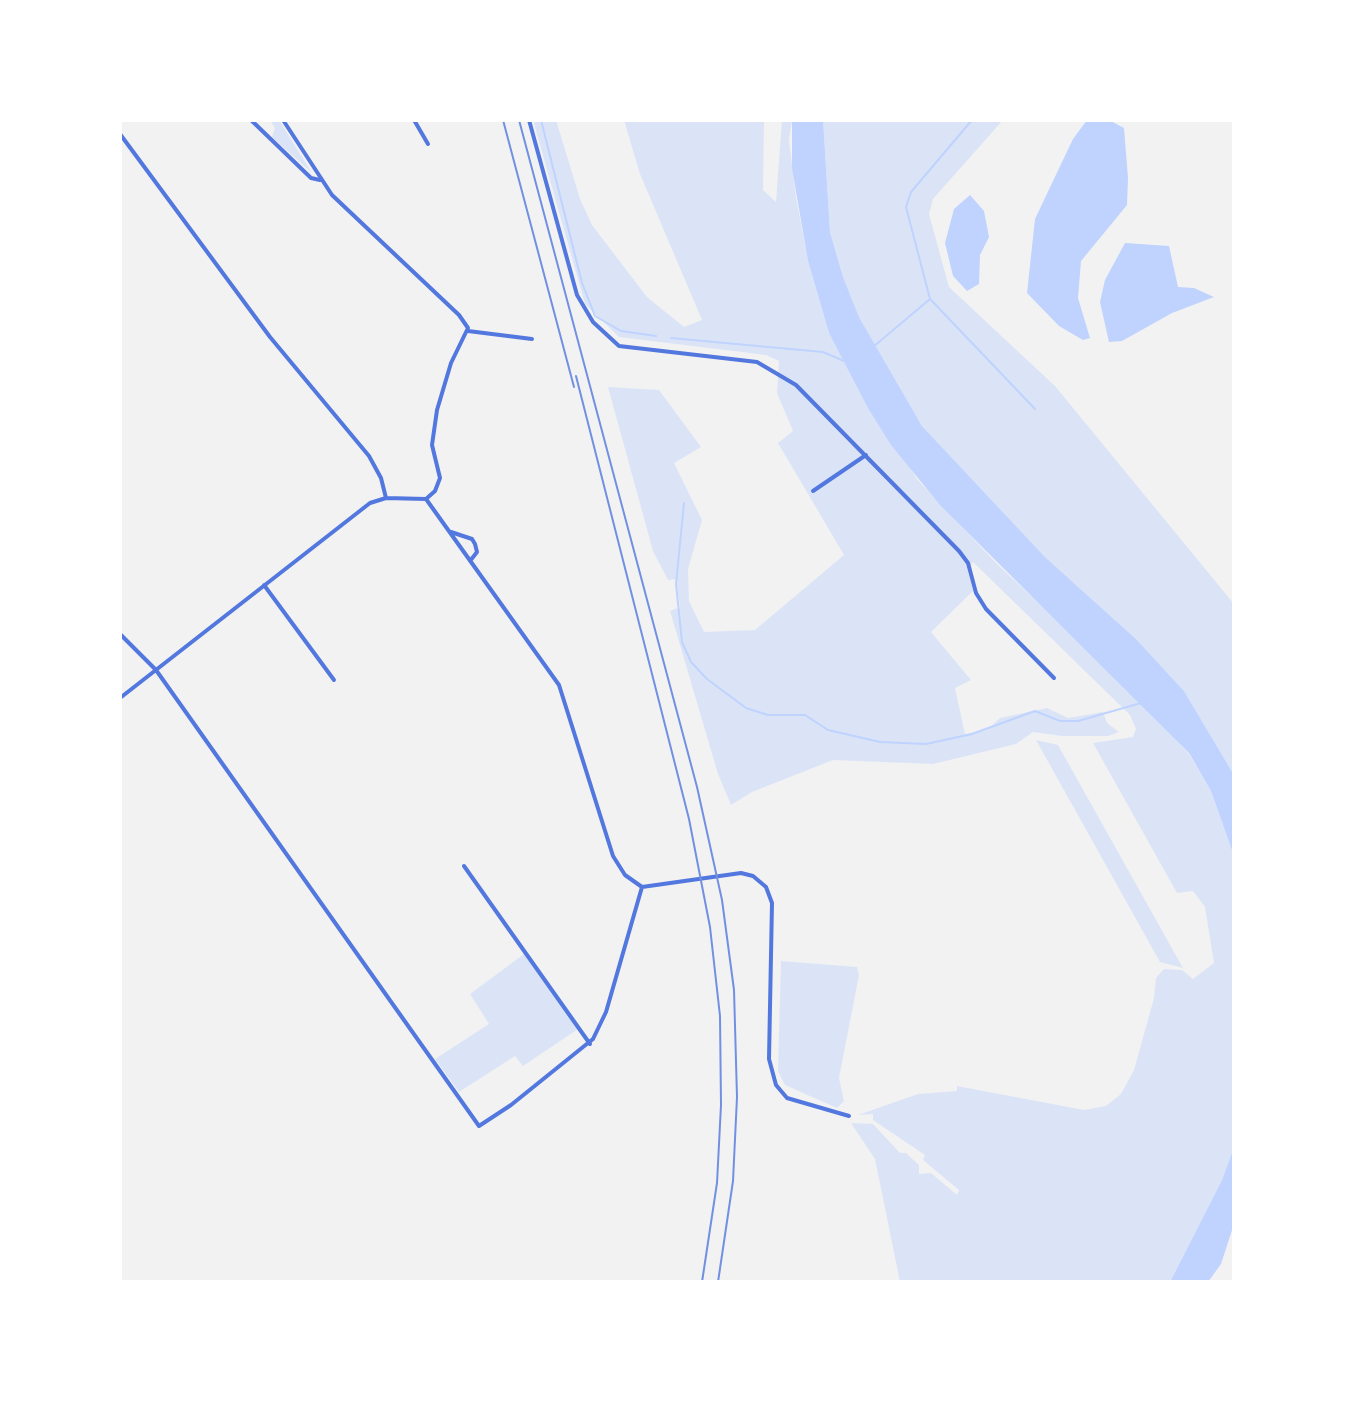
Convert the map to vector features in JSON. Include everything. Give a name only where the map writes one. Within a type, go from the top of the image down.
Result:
[{"type":"street","points":[[251,120],[311,178],[320,180]]},
{"type":"street","points":[[283,120],[320,180],[358,222],[463,319],[468,331]]},
{"type":"street","points":[[414,120],[428,144]]},
{"type":"street","points":[[529,120],[581,306],[619,346],[737,357],[766,365],[796,385],[964,556],[976,593],[986,609],[1054,678]]},
{"type":"street","points":[[120,134],[270,337],[369,456],[381,478],[386,498]]},
{"type":"street","points":[[468,331],[532,339]]},
{"type":"street","points":[[120,698],[364,507],[386,498],[426,499],[435,491],[440,478],[432,445],[437,410],[453,359],[468,331]]},
{"type":"street","points":[[813,491],[866,455]]},
{"type":"street","points":[[426,499],[559,685],[613,856],[625,875],[642,887],[727,874],[753,876],[766,887],[771,897],[769,1059],[776,1085],[787,1098],[849,1116]]},
{"type":"street","points":[[449,532],[472,539],[477,552],[470,562]]},
{"type":"street","points":[[264,585],[334,680]]},
{"type":"street","points":[[120,634],[156,670],[479,1126],[590,1044],[606,1012],[642,887]]},
{"type":"street","points":[[464,866],[590,1044]]},
{"type":"shaded area","points":[[270,120],[279,120],[312,173],[272,137],[275,128]]},
{"type":"shaded area","points":[[533,120],[556,120],[580,199],[592,225],[647,297],[684,327],[702,320],[640,174],[624,120],[764,120],[763,190],[776,202],[782,120],[792,120],[789,140],[796,197],[808,261],[829,333],[917,479],[996,563],[1100,661],[1174,738],[1189,754],[1211,791],[1234,856],[1234,1147],[1222,1180],[1170,1282],[900,1282],[875,1159],[851,1123],[873,1124],[900,1153],[906,1153],[919,1165],[919,1174],[931,1173],[957,1195],[959,1190],[923,1160],[925,1155],[873,1120],[873,1114],[858,1115],[918,1094],[957,1091],[957,1086],[1084,1110],[1106,1106],[1121,1094],[1134,1070],[1154,998],[1156,978],[1164,969],[1182,970],[1193,979],[1214,963],[1205,907],[1193,891],[1177,893],[1093,743],[1133,737],[1136,729],[1130,715],[973,562],[968,571],[973,591],[931,632],[971,680],[955,688],[965,734],[987,730],[1000,718],[1047,708],[1068,718],[1103,712],[1107,723],[1119,732],[1108,736],[1062,736],[1033,732],[1016,744],[933,764],[833,760],[752,792],[731,805],[718,774],[670,611],[680,607],[676,579],[668,580],[653,551],[608,387],[659,390],[701,447],[674,463],[702,520],[688,569],[689,601],[704,632],[755,630],[844,555],[778,443],[793,431],[777,393],[779,361],[766,355],[619,337],[585,304]]},
{"type":"shaded area","points":[[823,120],[1003,120],[933,199],[929,214],[949,287],[1055,386],[1234,604],[1234,775],[1184,691],[1136,639],[1045,557],[922,426],[859,317],[843,277],[830,232]]},
{"type":"shaded area","points":[[1036,740],[1058,745],[1183,968],[1160,962]]},
{"type":"shaded area","points":[[524,954],[578,1029],[523,1066],[515,1056],[459,1092],[435,1059],[489,1024],[470,994]]},
{"type":"shaded area","points":[[781,961],[857,967],[859,975],[839,1078],[844,1101],[837,1108],[785,1085],[778,1071]]},
{"type":"water","points":[[792,120],[823,120],[830,232],[843,277],[859,317],[922,426],[1045,557],[1136,639],[1184,691],[1234,775],[1234,856],[1211,791],[1189,753],[940,505],[891,445],[868,408],[829,333],[808,261],[792,168]]},
{"type":"water","points":[[1087,120],[1109,120],[1124,128],[1128,178],[1127,205],[1081,261],[1078,298],[1090,338],[1083,340],[1059,326],[1027,293],[1035,219],[1073,139]]},
{"type":"water","points":[[970,195],[984,211],[989,237],[980,255],[979,284],[967,291],[953,276],[945,243],[954,209]]},
{"type":"water","points":[[1125,243],[1169,246],[1178,287],[1194,288],[1214,297],[1172,313],[1122,341],[1109,342],[1100,302],[1105,280]]},
{"type":"water","points":[[1234,1147],[1234,1224],[1221,1264],[1208,1282],[1170,1282],[1222,1180]]},
{"type":"waterway","points":[[541,120],[582,283],[595,316],[621,331],[656,336]]},
{"type":"waterway","points":[[873,347],[930,299],[906,207],[911,192],[972,120]]},
{"type":"waterway","points":[[931,300],[1035,409]]},
{"type":"waterway","points":[[671,338],[823,352],[844,361]]},
{"type":"waterway","points":[[684,503],[676,584],[682,642],[691,662],[707,679],[746,708],[768,715],[805,715],[828,730],[880,742],[926,744],[972,734],[1035,711],[1060,721],[1078,721],[1141,703]]},
{"type":"railway","points":[[503,120],[574,387]]},
{"type":"railway","points":[[519,120],[697,787],[722,900],[734,990],[737,1097],[733,1181],[718,1282]]},
{"type":"railway","points":[[576,376],[689,819],[710,927],[720,1016],[721,1105],[717,1183],[702,1282]]}]
